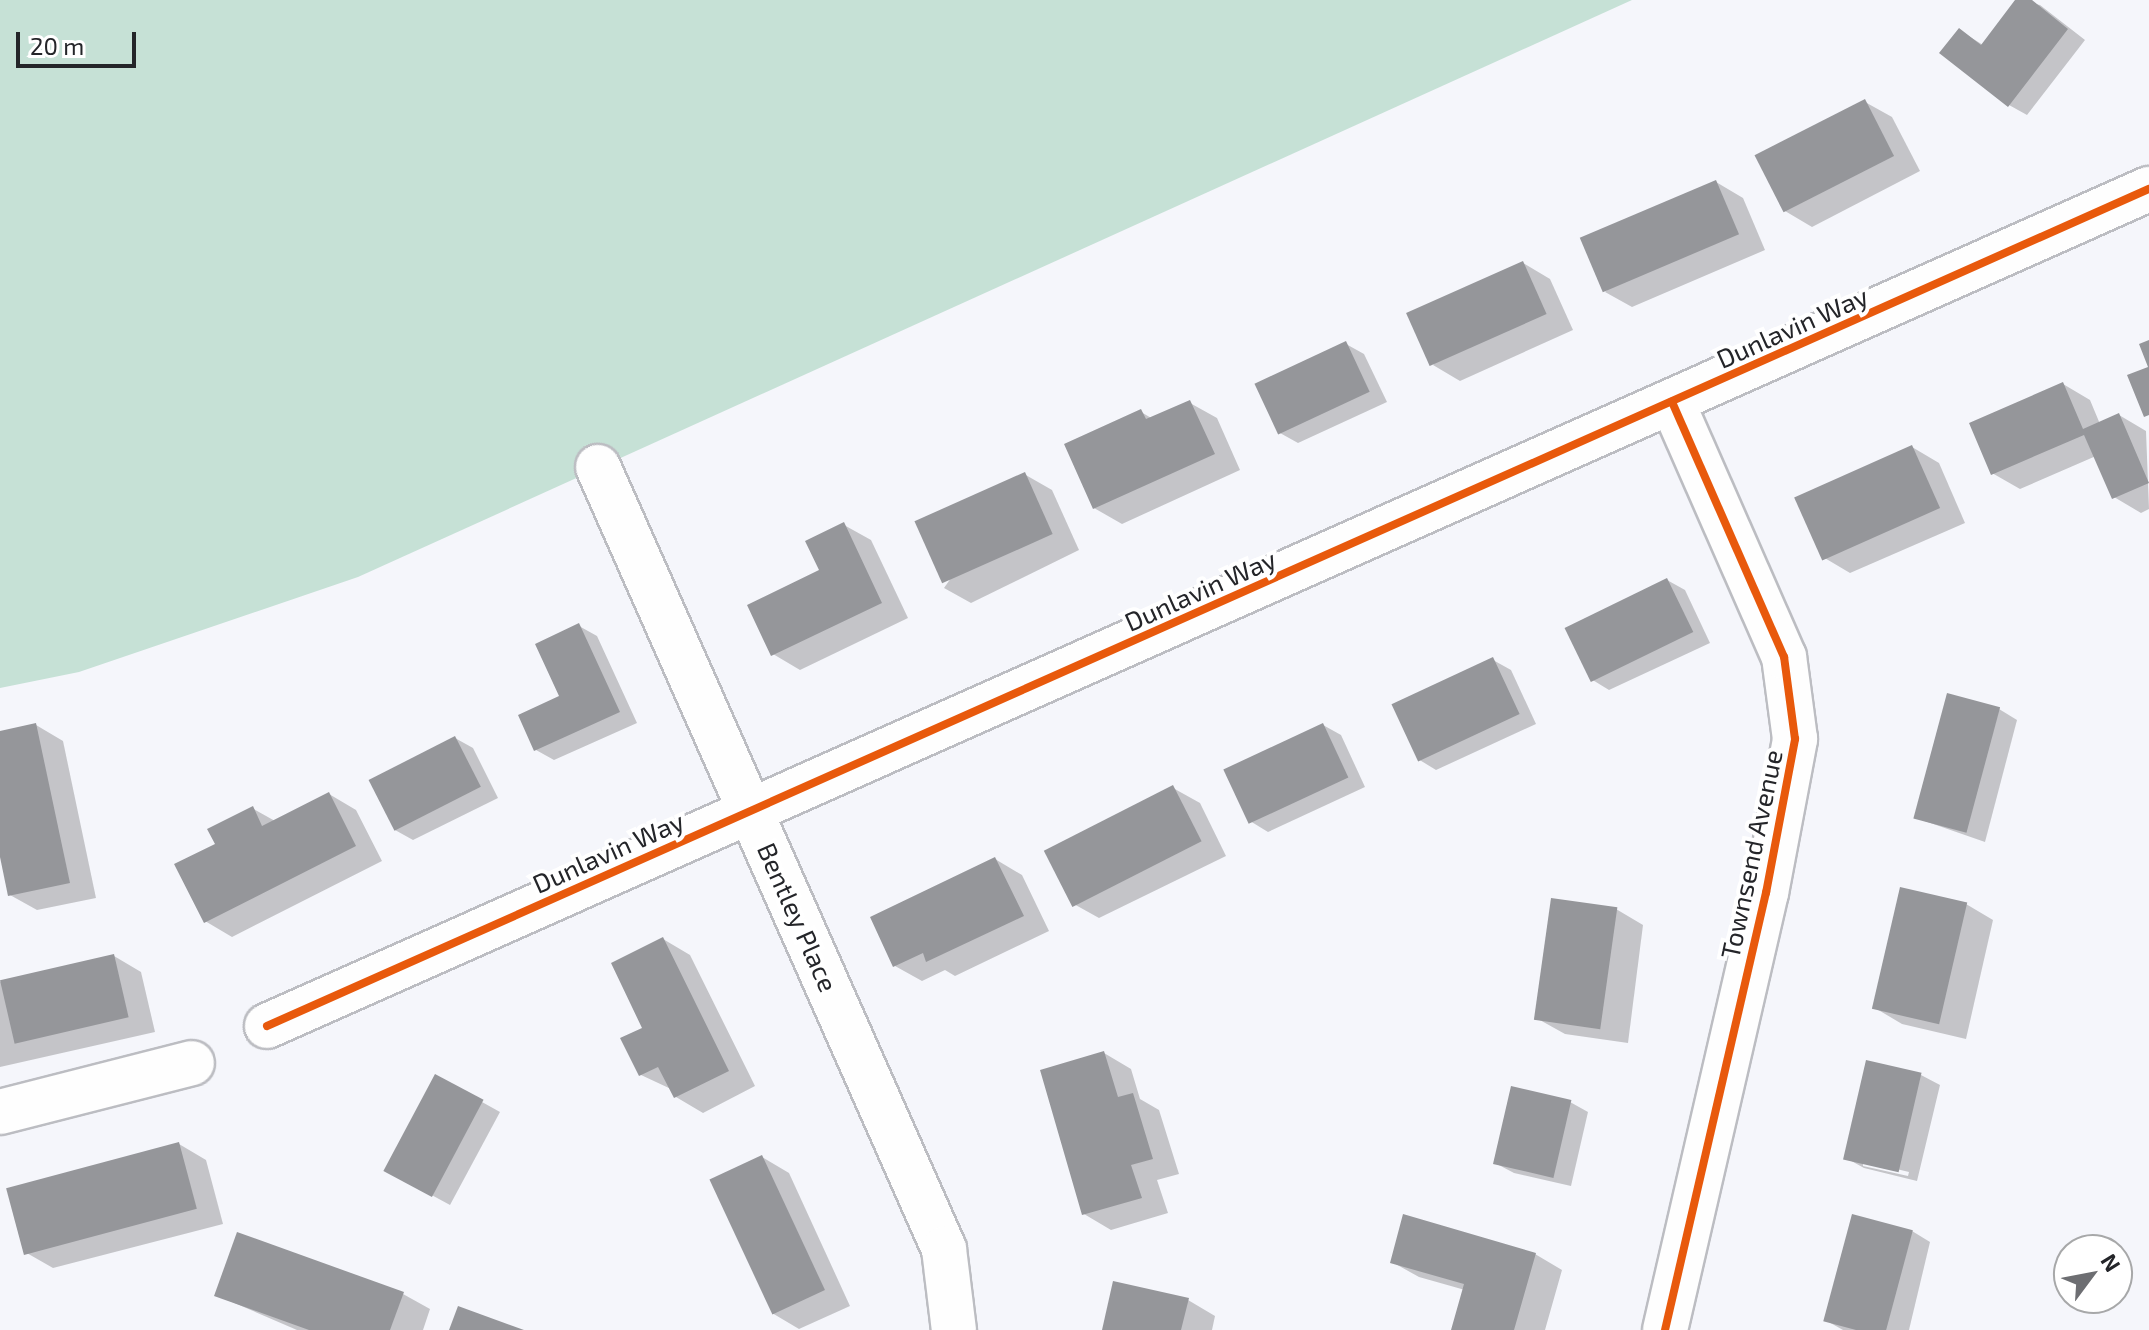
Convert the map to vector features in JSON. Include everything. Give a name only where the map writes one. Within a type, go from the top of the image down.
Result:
[{"type":"street","name":"Dunlavin Way","points":[[267,1026],[2149,189]]},
{"type":"street","name":"Townsend Avenue","points":[[1665,1330],[1766,893],[1795,739],[1784,657],[1672,402]]},
{"type":"street","name":"Bentley Place","points":[[598,467],[944,1249],[955,1301],[954,1330]]},
{"type":"street","points":[[0,1112],[192,1063]]},
{"type":"green space","points":[[0,0],[1632,0],[358,577],[79,672],[0,688]]},
{"type":"building","points":[[2015,0],[2032,0],[2068,29],[2008,107],[1939,53],[1959,28],[1981,45]]},
{"type":"building","points":[[1865,99],[1894,156],[1784,212],[1755,155]]},
{"type":"building","points":[[1716,180],[1739,234],[1603,292],[1580,238]]},
{"type":"building","points":[[1523,261],[1547,314],[1430,366],[1406,313]]},
{"type":"building","points":[[2149,340],[2149,415],[2144,417],[2127,375],[2148,367],[2139,344]]},
{"type":"building","points":[[1346,341],[1370,392],[1278,434],[1254,384]]},
{"type":"building","points":[[2063,382],[2083,429],[2119,413],[2149,483],[2112,499],[2084,435],[1991,475],[1969,423]]},
{"type":"building","points":[[1190,400],[1215,454],[1093,509],[1064,444],[1141,409],[1146,419]]},
{"type":"building","points":[[1912,445],[1940,508],[1822,561],[1794,497]]},
{"type":"building","points":[[1025,472],[1053,534],[942,583],[914,521]]},
{"type":"building","points":[[844,522],[882,603],[771,656],[747,605],[819,570],[805,541]]},
{"type":"building","points":[[1667,578],[1693,632],[1591,682],[1565,628]]},
{"type":"building","points":[[579,623],[620,712],[534,751],[518,715],[559,696],[535,644]]},
{"type":"building","points":[[1493,657],[1520,714],[1418,761],[1391,704]]},
{"type":"building","points":[[1947,693],[2000,707],[1966,833],[1913,819]]},
{"type":"building","points":[[36,723],[70,883],[8,896],[0,857],[0,731]]},
{"type":"building","points":[[1323,723],[1348,777],[1249,824],[1223,769]]},
{"type":"building","points":[[455,736],[481,787],[394,831],[369,780]]},
{"type":"building","points":[[1173,785],[1202,841],[1072,907],[1044,851]]},
{"type":"building","points":[[329,792],[356,846],[204,923],[174,864],[215,844],[207,829],[253,806],[262,826]]},
{"type":"building","points":[[995,857],[1024,916],[926,962],[923,953],[893,967],[870,917]]},
{"type":"building","points":[[1900,887],[1967,903],[1939,1024],[1872,1009]]},
{"type":"building","points":[[1551,898],[1617,907],[1600,1029],[1534,1020]]},
{"type":"building","points":[[663,937],[729,1071],[674,1098],[658,1067],[639,1076],[620,1038],[642,1028],[611,963]]},
{"type":"building","points":[[114,954],[129,1017],[15,1044],[0,980]]},
{"type":"building","points":[[1104,1051],[1118,1097],[1133,1093],[1153,1159],[1131,1165],[1142,1198],[1082,1215],[1040,1070]]},
{"type":"building","points":[[1866,1060],[1922,1073],[1899,1172],[1843,1159]]},
{"type":"building","points":[[435,1074],[484,1100],[432,1197],[383,1171]]},
{"type":"building","points":[[1511,1086],[1571,1100],[1553,1178],[1493,1164]]},
{"type":"building","points":[[179,1142],[197,1209],[24,1255],[6,1188]]},
{"type":"building","points":[[762,1155],[825,1290],[772,1315],[709,1180]]},
{"type":"building","points":[[1403,1214],[1536,1253],[1514,1330],[1451,1330],[1464,1284],[1390,1263]]},
{"type":"building","points":[[1852,1214],[1913,1230],[1886,1330],[1856,1330],[1823,1321]]},
{"type":"building","points":[[237,1232],[404,1292],[390,1330],[309,1330],[214,1296]]},
{"type":"building","points":[[1113,1281],[1189,1298],[1181,1330],[1102,1330]]},
{"type":"building","points":[[458,1306],[524,1330],[449,1330]]},
{"type":"cycle path","points":[[267,1026],[2149,189]]},
{"type":"cycle path","points":[[1665,1330],[1766,893],[1795,739],[1784,657],[1672,402]]}]
